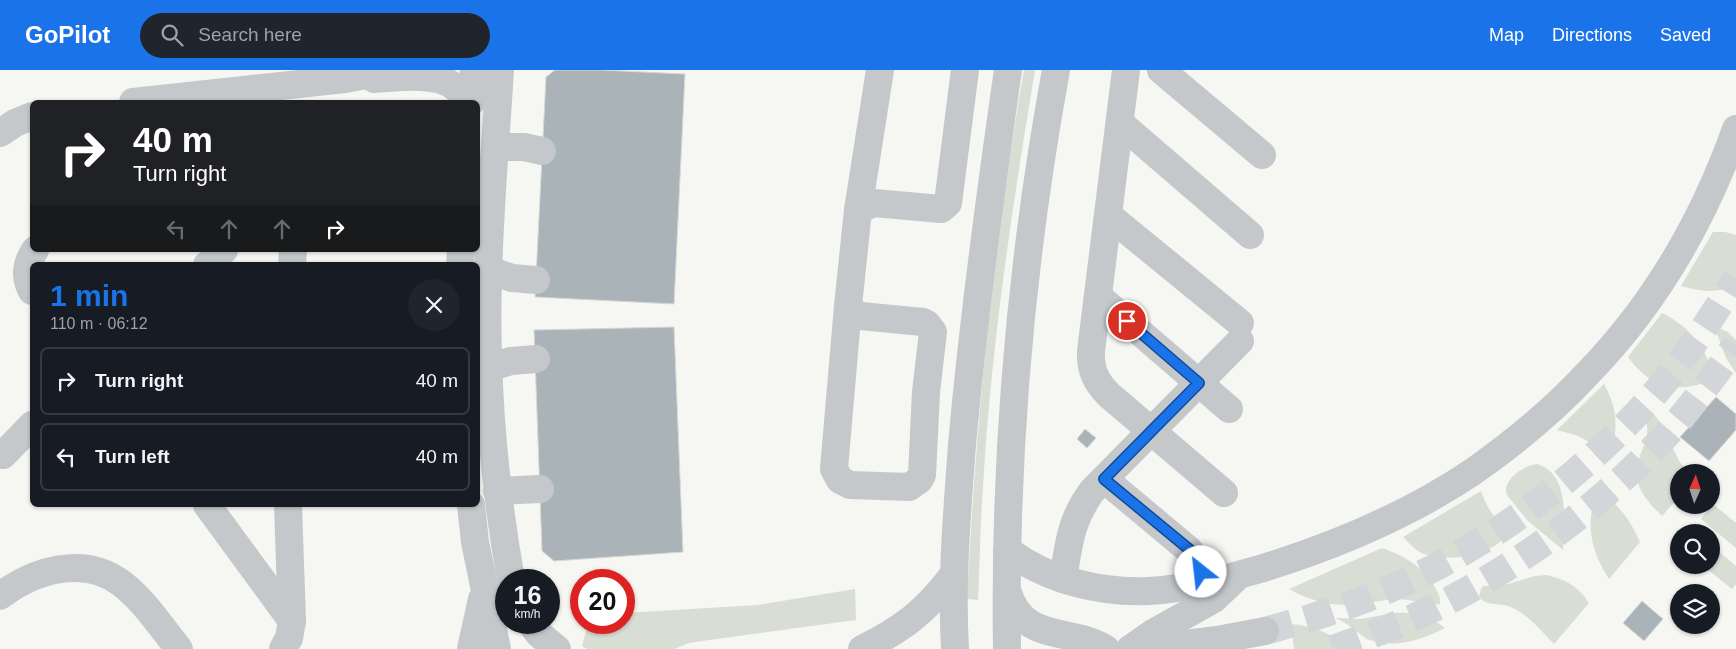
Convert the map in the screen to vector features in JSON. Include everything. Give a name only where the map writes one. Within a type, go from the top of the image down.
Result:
[{"type":"street","points":[[151,100],[345,79],[393,70]]},
{"type":"street","points":[[469,100],[474,70]]},
{"type":"street","points":[[500,70],[489,270],[488,368],[497,490],[509,569]]},
{"type":"street","points":[[848,306],[861,316],[918,321],[927,324],[930,328],[933,337],[926,392],[922,468],[919,480],[915,485],[903,488],[850,485],[840,480],[834,469],[848,306],[858,210],[880,70]]},
{"type":"street","points":[[858,210],[874,203],[940,209],[948,203],[965,70]]},
{"type":"street","points":[[955,649],[954,574],[966,395],[985,228],[1008,70]]},
{"type":"street","points":[[1007,649],[1006,590],[1010,463],[1023,291],[1034,205],[1056,70]]},
{"type":"street","points":[[1126,70],[1090,356],[1092,371],[1096,380],[1109,395],[1224,493]]},
{"type":"street","points":[[1161,70],[1262,155]]},
{"type":"street","points":[[345,79],[430,78],[442,80],[453,85],[467,100]]},
{"type":"street","points":[[0,133],[15,123],[30,117]]},
{"type":"street","points":[[1120,123],[1250,235]]},
{"type":"street","points":[[1007,550],[1033,567],[1063,579],[1090,586],[1147,591],[1175,589],[1289,560],[1384,522],[1429,498],[1473,472],[1553,408],[1595,366],[1622,334],[1653,293],[1680,250],[1704,206],[1736,129]]},
{"type":"street","points":[[495,147],[524,147],[542,151]]},
{"type":"street","points":[[1063,579],[1073,525],[1085,501],[1104,479],[1199,383],[1240,332],[1108,215]]},
{"type":"street","points":[[30,287],[26,271],[29,258],[34,252]]},
{"type":"street","points":[[210,262],[222,252]]},
{"type":"street","points":[[489,270],[512,278],[536,280]]},
{"type":"street","points":[[1098,296],[1229,409]]},
{"type":"street","points":[[488,368],[511,361],[536,359]]},
{"type":"street","points":[[926,392],[966,395]]},
{"type":"street","points":[[3,454],[30,427]]},
{"type":"street","points":[[1104,479],[1190,550],[1199,564],[1203,583]]},
{"type":"street","points":[[497,490],[540,489]]},
{"type":"street","points":[[208,507],[292,621]]},
{"type":"street","points":[[283,649],[292,621],[288,507]]},
{"type":"street","points":[[470,507],[497,649]]},
{"type":"street","points":[[0,596],[30,576],[54,569],[79,568],[104,572],[134,594],[180,649]]},
{"type":"street","points":[[862,649],[885,638],[920,614],[954,574]]},
{"type":"street","points":[[1130,649],[1160,629],[1214,599],[1240,574]]},
{"type":"street","points":[[471,649],[485,587]]},
{"type":"street","points":[[1006,590],[1010,603],[1030,624],[1052,634],[1084,639],[1106,649]]},
{"type":"street","points":[[1146,649],[1217,640],[1265,631]]},
{"type":"street","points":[[521,634],[524,649]]},
{"type":"street","points":[[539,634],[557,649]]},
{"type":"shaded area","points":[[1024,70],[1035,70],[1018,174],[991,382],[982,501],[978,600],[967,599],[975,466],[987,334],[1003,202]]},
{"type":"shaded area","points":[[1713,232],[1725,232],[1736,235],[1736,286],[1708,291],[1681,286]]},
{"type":"shaded area","points":[[1662,313],[1681,325],[1696,340],[1707,358],[1714,380],[1689,387],[1666,386],[1646,376],[1628,357]]},
{"type":"shaded area","points":[[1714,326],[1728,332],[1736,340],[1736,373],[1726,358]]},
{"type":"shaded area","points":[[1604,384],[1615,416],[1613,442],[1609,446],[1605,448],[1599,447],[1580,437],[1557,430]]},
{"type":"shaded area","points":[[1648,410],[1661,423],[1681,464],[1670,464],[1670,507],[1662,516],[1646,499],[1637,478],[1638,462],[1647,436]]},
{"type":"shaded area","points":[[1537,464],[1548,469],[1556,478],[1560,488],[1564,514],[1563,550],[1528,521],[1507,495],[1506,489],[1510,479],[1520,470]]},
{"type":"shaded area","points":[[1597,488],[1622,512],[1640,542],[1609,579],[1597,557],[1591,535],[1591,513]]},
{"type":"shaded area","points":[[1481,491],[1492,514],[1510,531],[1496,545],[1479,553],[1451,558],[1421,553],[1403,537]]},
{"type":"shaded area","points":[[1720,510],[1736,523],[1736,548],[1720,535],[1720,524],[1707,524],[1701,519],[1705,514],[1720,514]]},
{"type":"shaded area","points":[[1382,548],[1420,568],[1436,589],[1440,598],[1440,604],[1390,599],[1346,605],[1317,601],[1289,589]]},
{"type":"shaded area","points":[[1720,553],[1736,566],[1736,584],[1732,589],[1713,574],[1720,574]]},
{"type":"shaded area","points":[[1546,575],[1570,584],[1589,603],[1554,644],[1533,622],[1515,609],[1488,603],[1479,596],[1483,586],[1505,585],[1535,576]]},
{"type":"shaded area","points":[[855,589],[856,620],[689,643],[674,649],[587,649],[582,646],[585,634],[635,634],[635,612],[758,605]]},
{"type":"shaded area","points":[[1395,613],[1409,613],[1422,616],[1434,620],[1445,628],[1416,640],[1387,643],[1367,639],[1348,625],[1334,618],[1360,619]]},
{"type":"shaded area","points":[[1291,624],[1307,626],[1322,631],[1342,643],[1348,649],[1294,649]]},
{"type":"building","points":[[555,70],[685,74],[674,304],[535,297],[546,77]]},
{"type":"building","points":[[674,327],[683,552],[554,561],[542,551],[534,330]]},
{"type":"building","points":[[1716,397],[1736,414],[1736,430],[1709,461],[1680,437]]},
{"type":"building","points":[[1085,429],[1096,438],[1087,448],[1077,439]]},
{"type":"building","points":[[1642,601],[1663,619],[1644,641],[1623,623]]},
{"type":"tunnel","points":[[1265,631],[1344,607],[1408,581],[1481,541],[1549,494],[1612,439],[1655,394],[1692,346],[1736,278]]},
{"type":"tunnel","points":[[1333,649],[1399,624],[1438,606],[1501,571],[1532,551],[1590,507],[1644,458],[1669,432],[1736,345]]},
{"type":"route","points":[[1127,321],[1199,383],[1104,479],[1190,550],[1199,564],[1201,572]]}]
